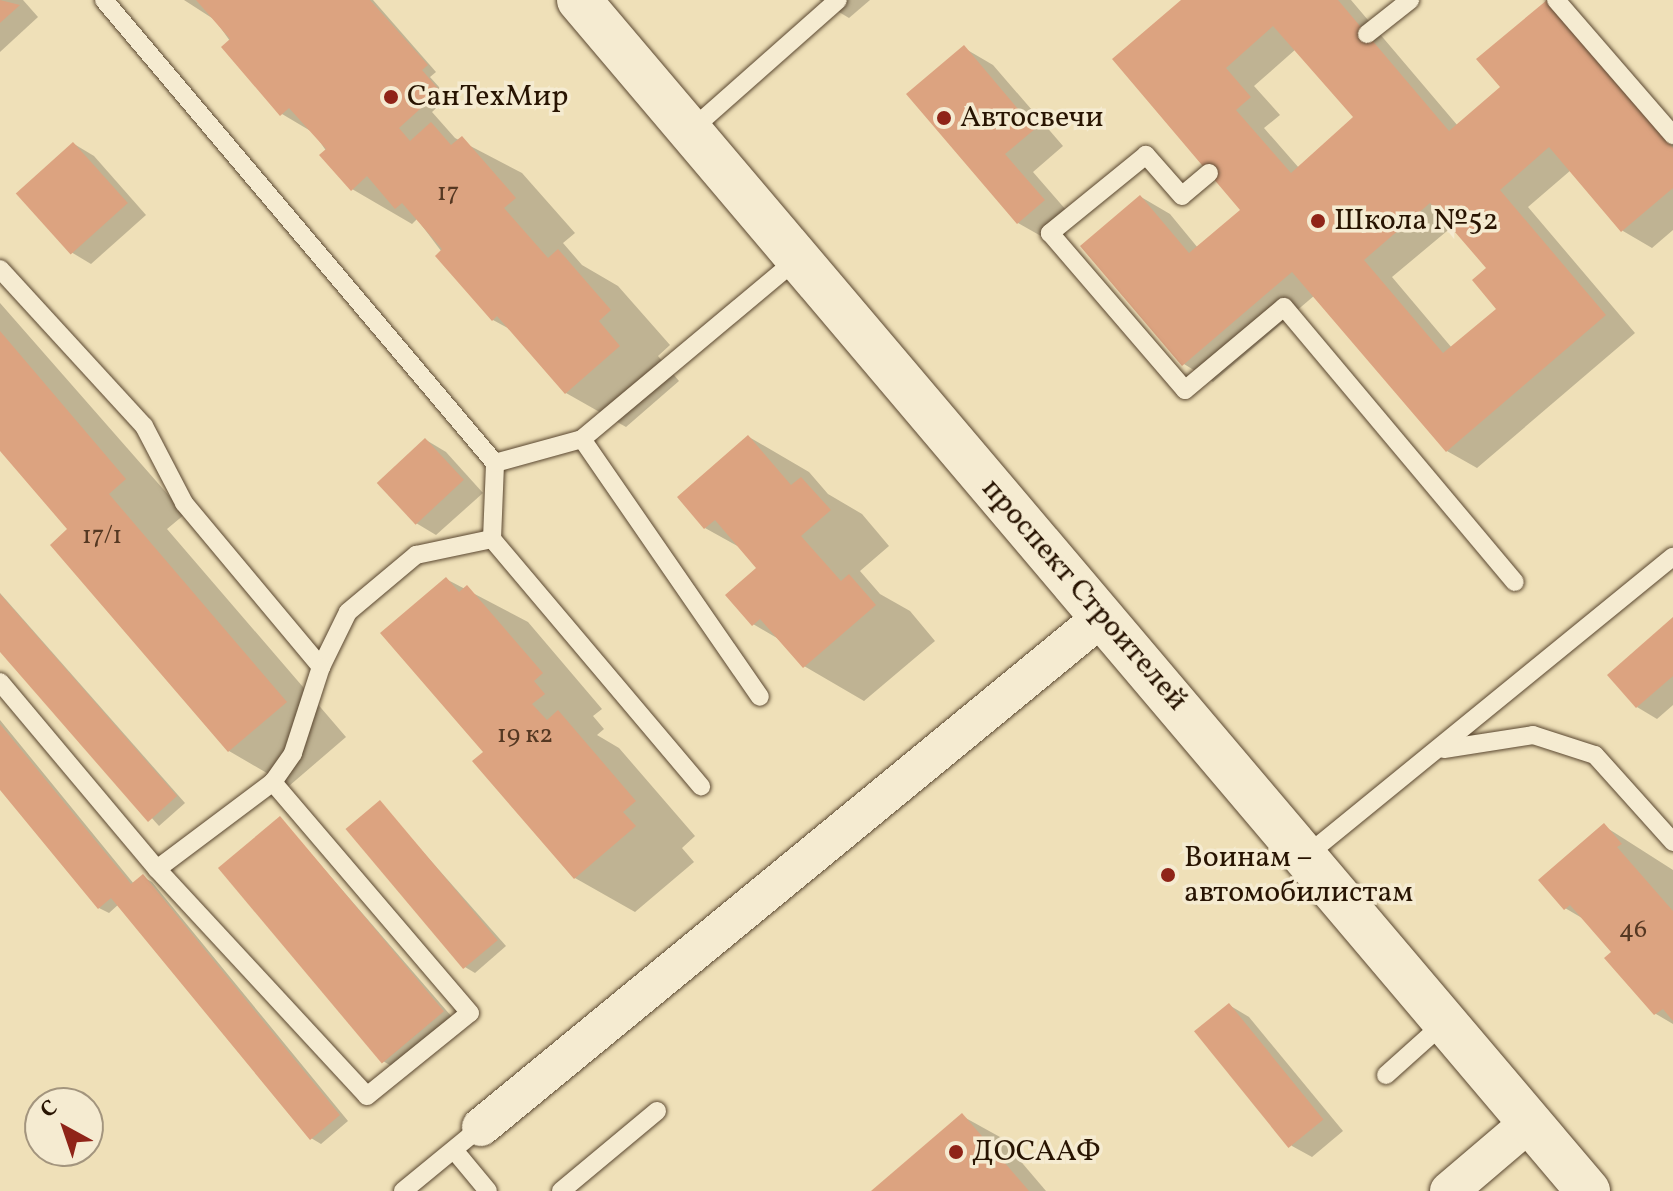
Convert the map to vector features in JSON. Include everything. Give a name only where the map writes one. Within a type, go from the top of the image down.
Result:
[{"type":"main road","name":"проспект Строителей","points":[[579,0],[1307,855],[1588,1191]]},
{"type":"street","points":[[468,1138],[1102,617]]},
{"type":"street","points":[[1449,1191],[1530,1122]]},
{"type":"lane","points":[[104,0],[495,463],[492,539],[701,786]]},
{"type":"lane","points":[[691,130],[838,0]]},
{"type":"lane","points":[[1367,34],[1410,0]]},
{"type":"lane","points":[[1556,0],[1673,135]]},
{"type":"lane","points":[[1209,173],[1182,196],[1146,155],[1050,233],[1185,390],[1284,307],[1515,582]]},
{"type":"lane","points":[[495,463],[582,439],[797,259]]},
{"type":"lane","points":[[0,269],[144,426],[184,503],[321,667]]},
{"type":"lane","points":[[582,439],[760,697]]},
{"type":"lane","points":[[157,869],[273,782],[293,753],[321,667],[348,612],[416,555],[492,539]]},
{"type":"lane","points":[[1307,855],[1441,749],[1673,557]]},
{"type":"lane","points":[[0,682],[157,869],[367,1096],[470,1013],[273,782]]},
{"type":"lane","points":[[1441,749],[1533,735],[1595,755],[1673,842]]},
{"type":"lane","points":[[1386,1075],[1445,1022]]},
{"type":"lane","points":[[561,1191],[657,1111]]},
{"type":"lane","points":[[403,1191],[468,1138],[488,1191]]},
{"type":"building","points":[[0,0],[20,5],[0,23]]},
{"type":"building","points":[[196,0],[370,0],[428,65],[422,70],[440,91],[399,128],[410,141],[431,122],[451,145],[462,136],[516,198],[504,208],[548,258],[558,249],[611,310],[599,321],[620,346],[565,394],[497,316],[492,321],[435,256],[442,249],[402,203],[395,209],[367,176],[351,191],[319,155],[326,149],[289,108],[280,116],[221,47],[230,39]]},
{"type":"building","name":"Школа №52","points":[[1181,0],[1338,0],[1449,131],[1500,87],[1476,59],[1547,0],[1673,148],[1673,188],[1621,232],[1549,147],[1500,190],[1606,315],[1446,452],[1292,272],[1182,366],[1080,246],[1140,195],[1189,253],[1240,210],[1112,59]],"holes":[[[1273,26],[1353,117],[1291,173],[1236,110],[1251,97],[1226,68]],[[1430,203],[1486,268],[1472,280],[1496,309],[1443,353],[1364,260]]]},
{"type":"building","points":[[964,45],[1035,129],[1005,154],[1045,200],[1017,224],[906,94]]},
{"type":"building","points":[[73,142],[128,203],[71,254],[16,194]]},
{"type":"building","points":[[0,331],[126,479],[109,494],[287,702],[228,752],[50,545],[67,529],[0,451]]},
{"type":"building","points":[[748,435],[791,485],[801,477],[831,510],[801,536],[841,581],[849,574],[876,605],[803,668],[760,619],[752,626],[725,595],[756,568],[715,520],[704,529],[677,497]]},
{"type":"building","points":[[425,438],[464,480],[416,525],[377,483]]},
{"type":"building","points":[[446,577],[459,592],[467,585],[543,673],[534,681],[545,694],[532,704],[547,720],[558,710],[636,801],[623,812],[636,826],[574,879],[472,761],[483,752],[380,633]]},
{"type":"building","points":[[0,594],[177,796],[148,822],[0,652]]},
{"type":"building","points":[[1673,617],[1673,676],[1636,708],[1607,675]]},
{"type":"building","points":[[0,724],[131,884],[143,874],[340,1115],[310,1140],[111,898],[98,909],[0,790]]},
{"type":"building","points":[[380,800],[498,940],[463,969],[346,829]]},
{"type":"building","points":[[280,816],[444,1011],[382,1063],[218,868]]},
{"type":"building","points":[[1604,823],[1622,844],[1617,847],[1673,911],[1673,1021],[1663,1009],[1654,1015],[1604,958],[1611,952],[1570,905],[1564,910],[1538,880]]},
{"type":"building","points":[[1229,1003],[1323,1120],[1288,1148],[1194,1031]]},
{"type":"building","name":"ДОСААФ","points":[[962,1113],[1029,1191],[871,1191]]},
{"type":"place","name":"СанТехМир","points":[[391,97]]},
{"type":"place","name":"Автосвечи","points":[[944,118]]},
{"type":"place","name":"Школа №52","points":[[1318,221]]},
{"type":"place","name":"Воинам – автомобилистам","points":[[1168,875]]},
{"type":"place","name":"ДОСААФ","points":[[956,1152]]}]
